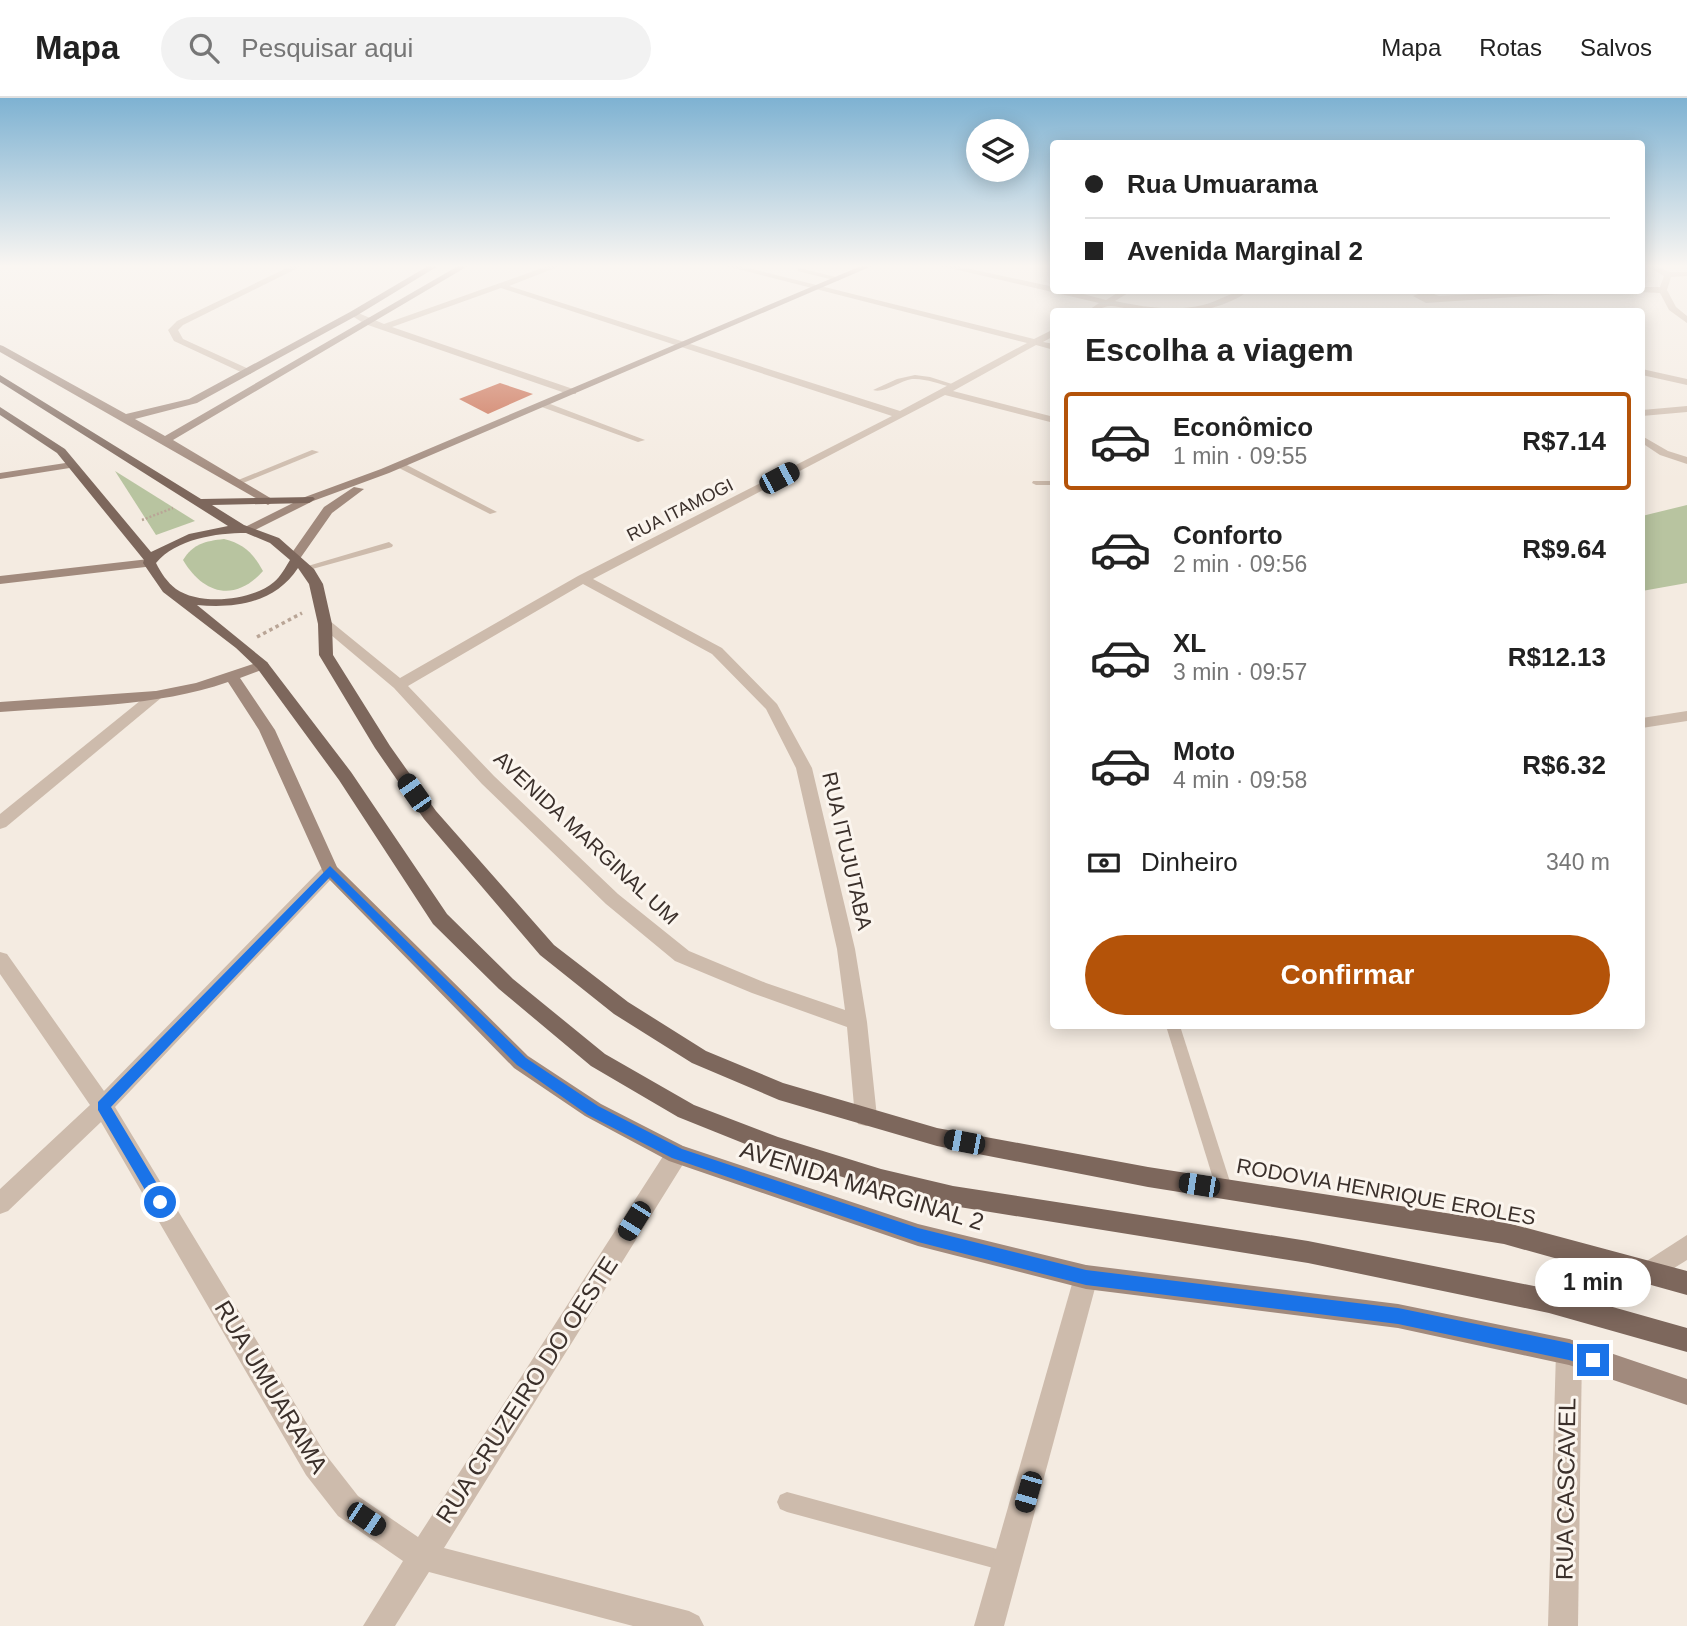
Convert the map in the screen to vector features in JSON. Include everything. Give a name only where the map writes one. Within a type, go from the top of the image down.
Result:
[{"type":"main road","points":[[0,378],[198,501],[244,528],[263,534],[299,562],[277,586],[262,595],[211,602],[178,596]]},
{"type":"main road","points":[[0,410],[61,451],[125,526],[165,586],[241,645],[262,665],[345,776],[440,919],[506,984],[598,1059],[686,1111],[775,1146],[881,1179],[953,1196],[1308,1252],[1549,1301],[1687,1340]]},
{"type":"main road","points":[[198,501],[309,499]]},
{"type":"main road","points":[[149,561],[190,538],[244,528]]},
{"type":"main road","name":"RODOVIA HENRIQUE EROLES","points":[[299,562],[316,584],[325,624],[326,655],[391,760],[430,816],[547,950],[621,1008],[699,1057],[779,1091],[937,1137],[1148,1177],[1504,1233],[1687,1283]]},
{"type":"street","points":[[175,337],[248,372]]},
{"type":"street","points":[[123,418],[193,401],[311,337]]},
{"type":"street","points":[[165,439],[341,337]]},
{"type":"street","points":[[415,337],[572,391]]},
{"type":"street","points":[[655,337],[901,415]]},
{"type":"street","points":[[244,528],[309,499],[401,465],[697,337]]},
{"type":"street","points":[[1015,337],[1050,345]]},
{"type":"street","name":"RUA ITAMOGI","points":[[399,685],[583,579],[901,415],[1043,337]]},
{"type":"street","points":[[0,348],[165,439],[268,501]]},
{"type":"street","points":[[1645,373],[1687,382]]},
{"type":"street","points":[[947,388],[1050,419]]},
{"type":"street","points":[[1645,413],[1687,410]]},
{"type":"street","points":[[1645,441],[1664,453],[1687,461]]},
{"type":"street","points":[[13,473],[61,451]]},
{"type":"street","points":[[0,476],[72,465]]},
{"type":"street","points":[[299,562],[328,510],[385,471]]},
{"type":"street","points":[[0,580],[149,561]]},
{"type":"street","name":"RUA ITUJUTABA","points":[[583,579],[717,651],[772,707],[804,768],[846,949],[858,1022],[866,1117]]},
{"type":"street","name":"AVENIDA MARGINAL UM","points":[[325,624],[399,685],[488,780],[612,899],[682,956],[759,988],[858,1022]]},
{"type":"street","points":[[0,708],[156,695],[199,687],[262,665]]},
{"type":"street","name":"AVENIDA MARGINAL 2","points":[[232,677],[267,730],[284,762],[330,870],[521,1062],[593,1110],[677,1154],[918,1235],[1086,1277],[1398,1316],[1569,1352],[1687,1392]]},
{"type":"street","points":[[0,823],[156,695]]},
{"type":"street","points":[[1645,723],[1687,716]]},
{"type":"street","points":[[0,1204],[103,1106],[330,870]]},
{"type":"street","name":"RUA UMUARAMA","points":[[0,959],[103,1106],[316,1465],[348,1506],[421,1556],[689,1626]]},
{"type":"street","name":"RUA CRUZEIRO DO OESTE","points":[[378,1626],[677,1154]]},
{"type":"street","points":[[1650,1272],[1687,1246]]},
{"type":"street","points":[[989,1626],[1086,1277]]},
{"type":"street","name":"RUA CASCAVEL","points":[[1563,1626],[1569,1352]]},
{"type":"lane","points":[[877,390],[908,376],[918,375],[947,388]]},
{"type":"lane","points":[[542,404],[641,440]]},
{"type":"lane","points":[[235,483],[315,452]]},
{"type":"lane","points":[[401,465],[493,512]]},
{"type":"lane","points":[[1036,483],[1050,483]]},
{"type":"lane","points":[[299,562],[389,545]]},
{"type":"lane","points":[[1174,1029],[1224,1188]]},
{"type":"lane","points":[[787,1502],[1008,1562]]},
{"type":"path","points":[[125,526],[198,501]]},
{"type":"path","points":[[241,645],[321,603]]},
{"type":"green space","points":[[115,471],[195,521],[156,535]]},
{"type":"green space","points":[[1687,505],[1687,583],[1645,590],[1645,515]]},
{"type":"green space","points":[[224,539],[247,550],[263,571],[242,588],[231,591],[210,587],[200,581],[183,560],[200,544]]},
{"type":"building","points":[[500,383],[533,394],[488,414],[459,399]]},
{"type":"route","points":[[160,1202],[103,1106],[330,870],[521,1062],[593,1110],[677,1154],[918,1235],[1086,1277],[1398,1316],[1569,1352],[1593,1360]]}]
